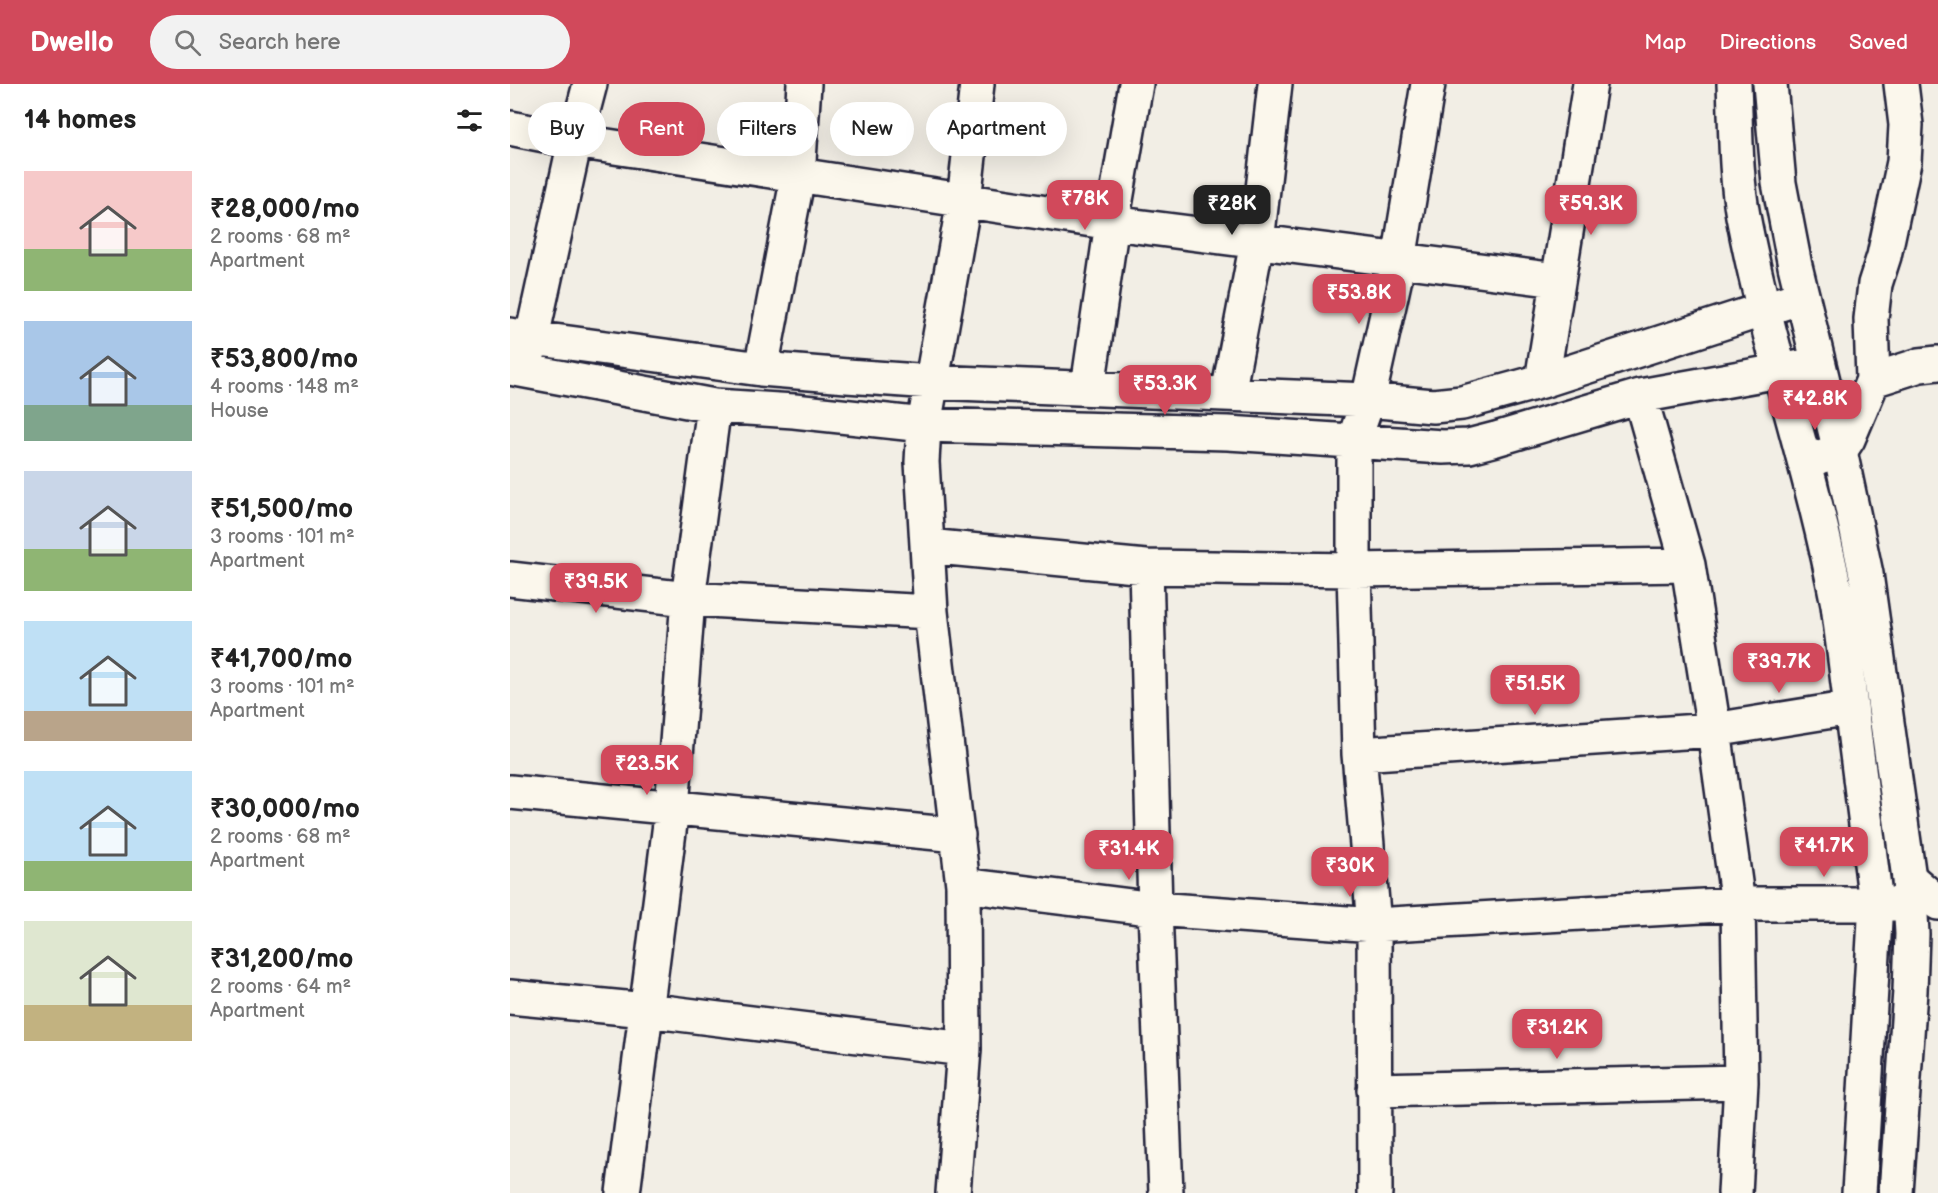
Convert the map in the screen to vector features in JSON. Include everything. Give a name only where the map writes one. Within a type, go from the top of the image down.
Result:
[{"type":"street","points":[[585,102],[590,84]]},
{"type":"street","points":[[761,369],[798,176],[804,84]]},
{"type":"street","points":[[953,1193],[964,1049],[963,885],[931,612],[922,462],[924,425],[964,201],[977,84]]},
{"type":"street","points":[[1088,387],[1112,223],[1136,84]]},
{"type":"street","points":[[1228,394],[1257,242],[1275,84]]},
{"type":"street","points":[[1375,1193],[1374,925],[1359,754],[1354,570],[1354,440],[1368,400],[1399,260],[1428,84]]},
{"type":"street","points":[[1542,381],[1590,84]]},
{"type":"street","points":[[1734,84],[1742,213],[1763,310],[1805,461],[1838,605],[1876,903],[1859,1193]]},
{"type":"street","points":[[1770,84],[1779,183],[1802,297],[1840,451],[1866,574],[1919,895],[1912,934],[1896,1193]]},
{"type":"street","points":[[1805,461],[1840,451],[1848,439],[1873,380],[1871,319],[1875,284],[1884,256],[1904,162],[1906,125],[1901,84]]},
{"type":"street","points":[[510,128],[528,132]]},
{"type":"street","points":[[606,146],[1112,223],[1557,280]]},
{"type":"street","points":[[571,156],[520,337],[517,369],[714,406],[794,411],[924,425],[1217,433],[1443,447],[1469,446],[1640,396],[1818,364]]},
{"type":"street","points":[[520,337],[761,369],[932,382],[1368,400],[1433,406],[1462,403],[1542,381],[1802,297]]},
{"type":"street","points":[[1873,380],[1920,365],[1938,363]]},
{"type":"street","points":[[1640,396],[1688,565],[1738,904],[1741,1082],[1735,1193]]},
{"type":"street","points":[[622,1193],[672,808],[688,599],[714,406]]},
{"type":"street","points":[[927,546],[1146,567],[1354,570],[1688,565]]},
{"type":"street","points":[[1146,567],[1155,909],[1166,1193]]},
{"type":"street","points":[[510,579],[688,599],[931,612]]},
{"type":"street","points":[[1359,754],[1714,730],[1851,708]]},
{"type":"street","points":[[510,792],[958,835]]},
{"type":"street","points":[[963,885],[1155,909],[1374,925],[1738,904],[1876,903],[1919,895]]},
{"type":"street","points":[[510,997],[646,1010],[964,1049]]},
{"type":"street","points":[[1374,1090],[1741,1082]]}]
